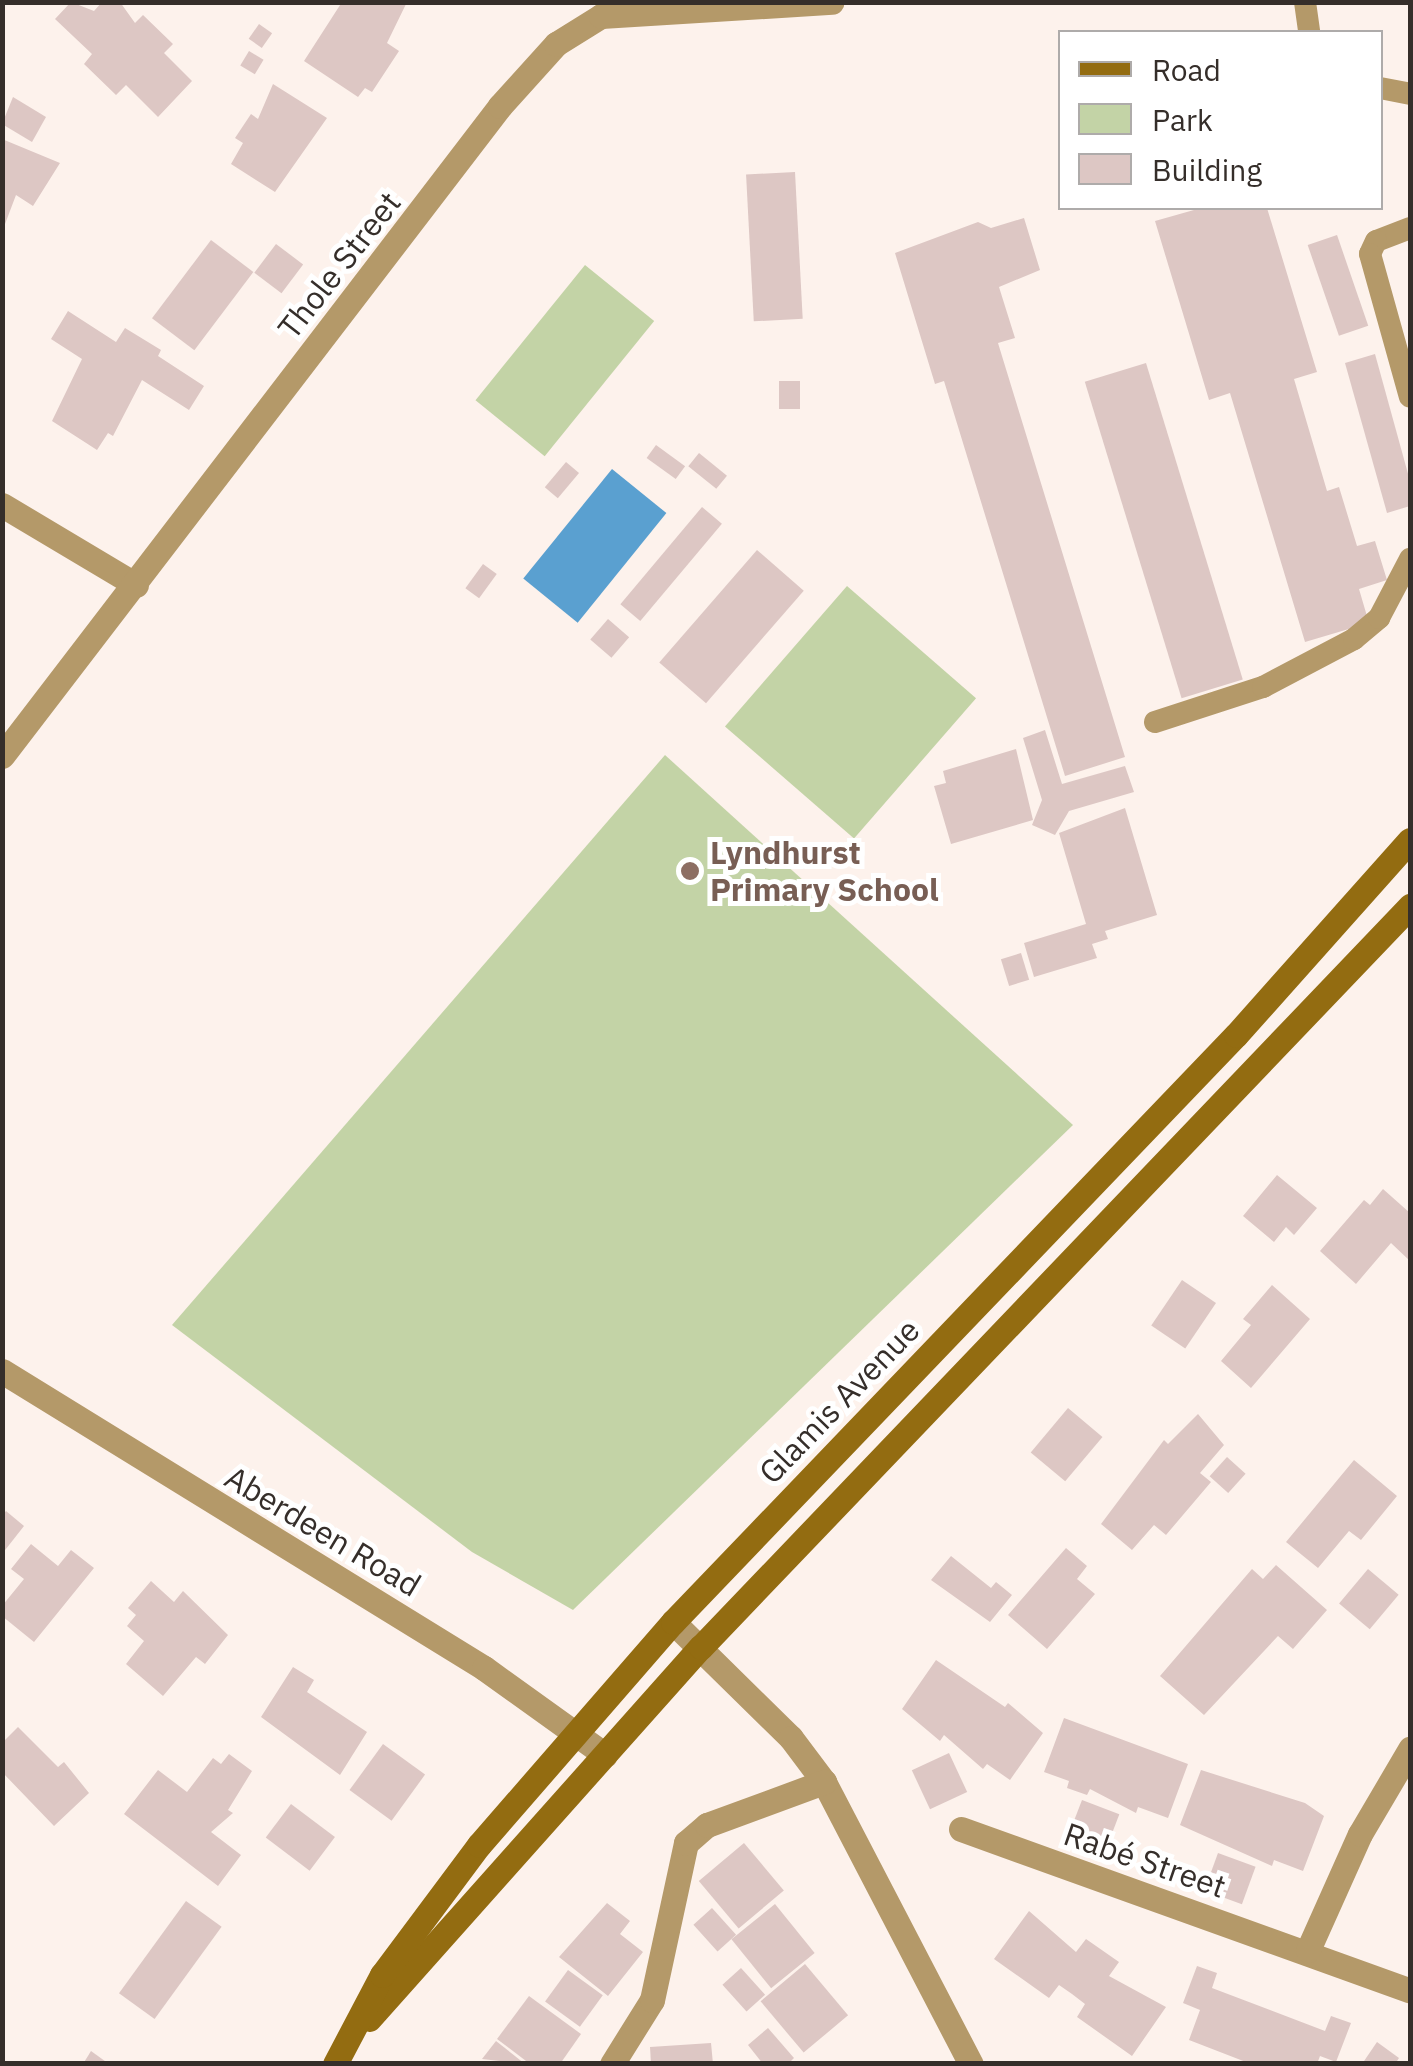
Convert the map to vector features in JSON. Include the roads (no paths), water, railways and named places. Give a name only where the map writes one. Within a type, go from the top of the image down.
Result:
[{"type":"main road","name":"Glamis Avenue","points":[[335,2064],[382,1975],[468,1860],[672,1622],[1236,1035],[1410,840]]},
{"type":"main road","name":"Glamis Avenue","points":[[351,2036],[701,1647],[1410,906]]},
{"type":"main road","points":[[1345,911],[1376,940]]},
{"type":"main road","points":[[1236,1035],[1260,1063]]},
{"type":"street","name":"Thole Street","points":[[2,756],[571,15],[832,2]]},
{"type":"street","points":[[2,505],[136,585]]},
{"type":"street","name":"Aberdeen Road","points":[[2,1371],[484,1668],[605,1756]]},
{"type":"street","points":[[672,1622],[791,1738],[824,1782],[971,2064]]},
{"type":"street","points":[[1308,1950],[1360,1834],[1410,1749]]},
{"type":"street","points":[[612,2064],[652,2000],[686,1842],[707,1824],[824,1782]]},
{"type":"street","name":"Rabé Street","points":[[961,1829],[1308,1950],[1410,1991]]},
{"type":"lane","points":[[1305,2],[1308,30]]},
{"type":"lane","points":[[1383,89],[1410,94]]},
{"type":"lane","points":[[1410,228],[1376,240],[1370,254],[1410,397]]},
{"type":"lane","points":[[1155,722],[1263,686],[1354,640],[1379,618],[1410,559]]},
{"type":"water","points":[[612,469],[666,513],[578,623],[523,579]]},
{"type":"place","name":"Lyndhurst Primary School","points":[[690,871]]}]
